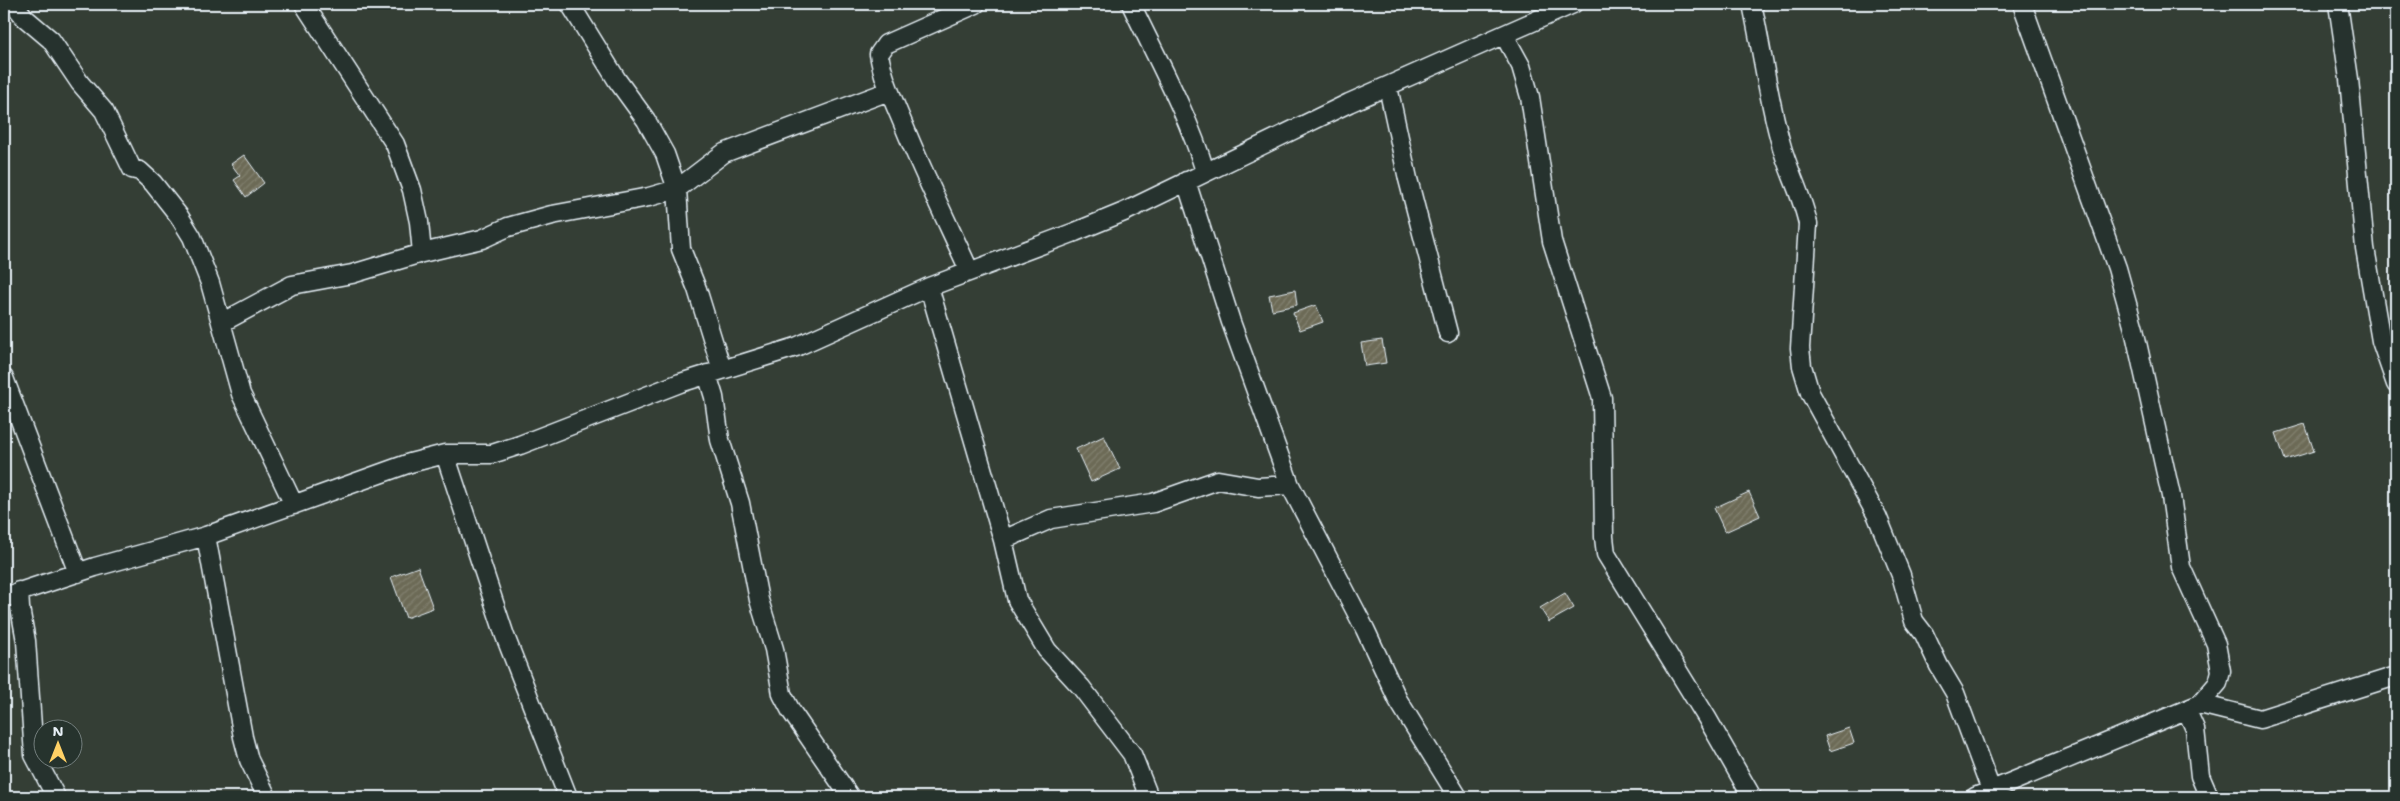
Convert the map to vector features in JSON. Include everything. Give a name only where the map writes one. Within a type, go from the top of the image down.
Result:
[{"type":"street","points":[[14,4],[26,18],[51,40],[80,83],[104,111],[132,169],[140,171],[153,183],[179,216],[192,237],[210,283],[241,394],[294,505]]},
{"type":"street","points":[[304,4],[395,144],[412,190],[419,222],[422,253]]},
{"type":"street","points":[[570,4],[617,80],[646,120],[665,154],[677,189],[681,249],[698,289],[714,372],[714,397],[720,440],[740,503],[759,600],[774,649],[782,694],[791,711],[850,797]]},
{"type":"street","points":[[969,270],[918,160],[889,91],[881,69],[879,54],[886,44],[976,4]]},
{"type":"street","points":[[1131,4],[1182,110],[1196,142],[1205,171]]},
{"type":"street","points":[[56,797],[34,755],[26,641],[20,608],[12,594],[78,572],[206,536],[410,463],[445,454],[470,455],[501,451],[714,372],[750,363],[796,347],[969,270],[1124,212],[1205,171],[1349,103],[1573,4]]},
{"type":"street","points":[[1752,4],[1765,65],[1773,116],[1808,224],[1800,348],[1802,366],[1810,394],[1876,516],[1901,575],[1914,621],[1924,634],[1939,666],[1956,693],[1988,795],[2194,708],[2218,682],[2221,671],[2216,644],[2181,567],[2171,496],[2134,330],[2117,268],[2022,4]]},
{"type":"street","points":[[2338,4],[2349,80],[2366,248],[2381,341],[2396,384]]},
{"type":"street","points":[[1504,35],[1521,66],[1530,97],[1552,241],[1602,398],[1604,537],[1606,554],[1707,718],[1752,797]]},
{"type":"street","points":[[1388,87],[1408,179],[1448,333]]},
{"type":"street","points":[[221,323],[292,285],[352,274],[422,253],[482,239],[508,227],[552,215],[649,197],[677,189],[724,153],[889,91]]},
{"type":"street","points":[[1186,181],[1231,322],[1290,485],[1366,629],[1398,700],[1458,797]]},
{"type":"street","points":[[929,287],[1003,540],[1017,600],[1047,650],[1081,687],[1132,754],[1149,797]]},
{"type":"street","points":[[4,378],[78,572]]},
{"type":"street","points":[[445,454],[505,636],[568,797]]},
{"type":"street","points":[[1003,540],[1051,519],[1153,504],[1218,480],[1258,487],[1290,485]]},
{"type":"street","points":[[206,536],[243,737],[249,760],[267,797]]},
{"type":"street","points":[[2194,708],[2260,719],[2393,683]]},
{"type":"street","points":[[2194,708],[2200,776],[2209,797]]},
{"type":"building","points":[[244,155],[264,183],[246,197],[234,180],[240,176],[231,164]]},
{"type":"building","points":[[1295,290],[1297,305],[1272,310],[1269,295]]},
{"type":"building","points":[[1316,305],[1323,322],[1300,330],[1293,313]]},
{"type":"building","points":[[1382,340],[1386,363],[1365,366],[1361,343]]},
{"type":"building","points":[[2305,424],[2314,451],[2285,460],[2276,433]]},
{"type":"building","points":[[1104,436],[1120,469],[1091,482],[1076,449]]},
{"type":"building","points":[[1749,492],[1760,516],[1725,532],[1714,508]]},
{"type":"building","points":[[418,567],[433,608],[406,618],[391,577]]},
{"type":"building","points":[[1565,593],[1574,608],[1549,622],[1540,608]]},
{"type":"building","points":[[1849,728],[1854,743],[1830,751],[1825,736]]}]
